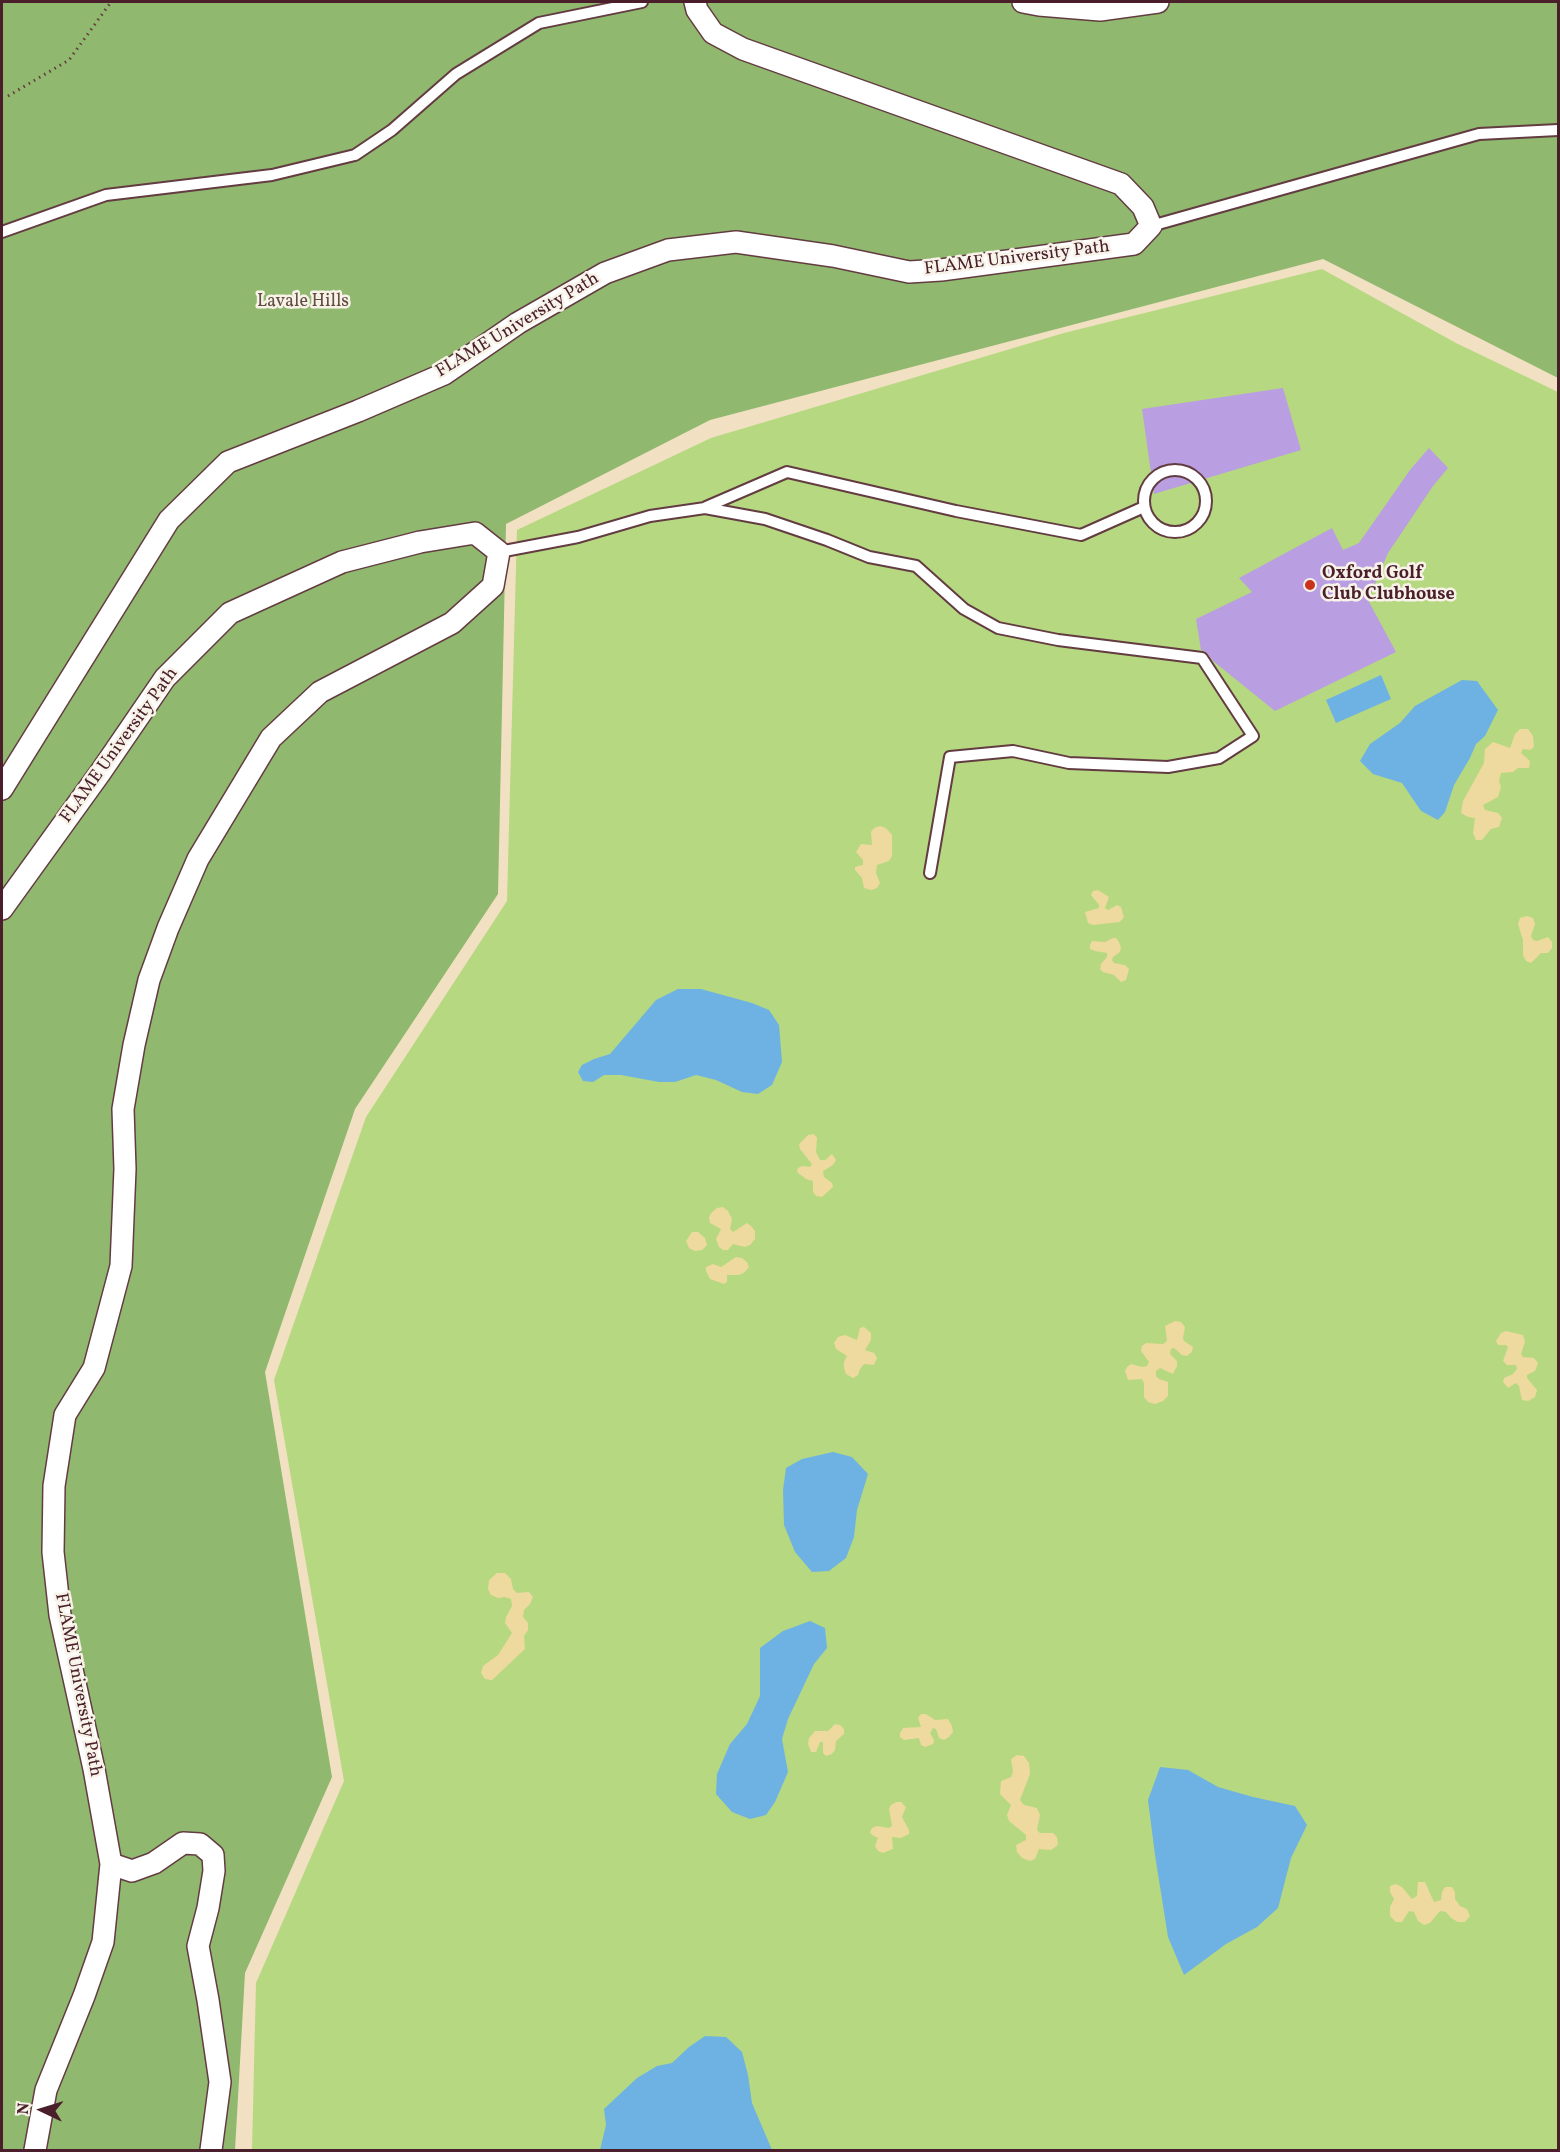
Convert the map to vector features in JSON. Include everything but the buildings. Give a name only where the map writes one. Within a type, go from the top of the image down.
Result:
[{"type":"street","points":[[695,2],[697,10],[713,33],[743,49],[1121,184],[1143,207],[1151,226]]},
{"type":"street","points":[[1023,2],[1100,10],[1158,2]]},
{"type":"street","name":"FLAME University Path","points":[[2,789],[169,520],[228,462],[358,411],[444,374],[519,323],[605,273],[668,250],[736,242],[833,256],[909,272],[940,270],[1134,244],[1151,226]]},
{"type":"street","name":"FLAME University Path","points":[[2,909],[165,678],[230,613],[342,562],[420,542],[475,533],[500,552],[494,586],[452,623],[320,692],[271,738],[198,859],[168,928],[149,980],[134,1045],[123,1109],[125,1169],[121,1266],[94,1368],[65,1415],[54,1486],[53,1552],[60,1615],[94,1769],[111,1864],[103,1942],[46,2090],[35,2151]]},
{"type":"street","points":[[111,1864],[132,1871],[154,1863],[183,1843],[200,1844],[213,1855],[214,1872],[198,1946],[220,2082],[211,2151]]},
{"type":"lane","points":[[2,232],[106,195],[272,175],[355,155],[392,130],[456,74],[538,23],[642,2]]},
{"type":"lane","points":[[1151,226],[1479,134],[1558,130]]},
{"type":"lane","points":[[1171,470],[1181,470],[1191,474],[1204,490],[1206,501],[1204,513],[1189,529],[1166,532],[1156,527],[1148,518],[1144,507],[1143,497],[1146,487],[1152,479],[1171,470]]},
{"type":"lane","points":[[500,552],[578,537],[650,516],[705,507],[787,472],[956,511],[1081,535],[1144,507]]},
{"type":"lane","points":[[705,507],[765,519],[869,557],[916,566],[964,609],[998,628],[1058,640],[1202,658],[1253,736],[1219,758],[1168,767],[1069,763],[1013,751],[950,758],[930,873]]},
{"type":"path","points":[[8,96],[69,60],[111,2]]},
{"type":"green space","name":"Lavale Hills","points":[[2,2],[1558,2],[1558,378],[1323,259],[710,420],[506,524],[498,894],[355,1109],[265,1372],[332,1777],[245,1973],[235,2150],[2,2150]]},
{"type":"green space","points":[[1322,269],[1456,343],[1558,392],[1558,2150],[252,2150],[256,1983],[344,1781],[274,1380],[366,1117],[507,901],[517,530],[711,438],[1064,333]]},
{"type":"sand","points":[[1520,729],[1528,729],[1533,736],[1534,747],[1530,750],[1523,749],[1521,753],[1530,761],[1529,768],[1518,768],[1513,772],[1501,773],[1498,797],[1483,805],[1485,810],[1498,813],[1502,818],[1499,827],[1491,829],[1482,840],[1476,840],[1473,833],[1475,818],[1461,813],[1463,801],[1484,763],[1485,749],[1493,742],[1510,748],[1515,734]]},
{"type":"sand","points":[[880,826],[886,828],[892,835],[892,856],[889,861],[877,865],[876,873],[880,883],[877,888],[871,890],[864,888],[862,878],[855,870],[855,867],[863,865],[863,860],[856,852],[861,844],[872,845],[871,832]]},
{"type":"sand","points":[[1098,890],[1109,897],[1105,908],[1108,910],[1117,905],[1121,907],[1124,917],[1120,922],[1093,925],[1088,923],[1085,912],[1099,908],[1091,895],[1093,891]]},
{"type":"sand","points":[[1527,916],[1533,918],[1535,924],[1531,936],[1533,940],[1548,937],[1552,942],[1552,948],[1548,953],[1541,953],[1531,963],[1526,961],[1523,955],[1523,940],[1518,924],[1520,918]]},
{"type":"sand","points":[[1116,938],[1121,948],[1112,960],[1129,969],[1126,980],[1121,982],[1114,975],[1100,969],[1107,953],[1090,949],[1092,941],[1105,942]]},
{"type":"sand","points":[[814,1134],[817,1138],[816,1152],[820,1160],[825,1160],[832,1154],[836,1160],[833,1165],[823,1171],[824,1177],[832,1183],[833,1187],[822,1197],[816,1196],[813,1192],[813,1181],[797,1172],[798,1168],[810,1167],[812,1164],[800,1149],[799,1144],[808,1135]]},
{"type":"sand","points":[[723,1207],[732,1219],[730,1229],[733,1232],[747,1223],[755,1231],[755,1239],[750,1245],[745,1247],[733,1244],[728,1250],[719,1247],[716,1239],[721,1229],[710,1223],[709,1218],[717,1208]]},
{"type":"sand","points":[[692,1232],[698,1232],[705,1238],[707,1245],[702,1250],[695,1251],[689,1248],[686,1241]]},
{"type":"sand","points":[[736,1257],[747,1262],[749,1267],[744,1273],[727,1275],[727,1282],[724,1284],[710,1279],[706,1267],[713,1264],[721,1267]]},
{"type":"sand","points":[[1175,1321],[1181,1322],[1185,1327],[1183,1338],[1193,1347],[1192,1352],[1187,1356],[1174,1348],[1171,1349],[1170,1354],[1177,1361],[1173,1374],[1160,1368],[1156,1371],[1159,1379],[1168,1382],[1168,1396],[1155,1404],[1148,1402],[1144,1397],[1142,1379],[1128,1380],[1125,1371],[1131,1364],[1147,1366],[1149,1362],[1141,1351],[1142,1346],[1146,1343],[1163,1344],[1167,1341],[1165,1326]]},
{"type":"sand","points":[[864,1327],[871,1333],[871,1340],[865,1350],[874,1353],[877,1358],[874,1365],[864,1364],[858,1375],[853,1378],[846,1374],[844,1368],[847,1356],[836,1349],[834,1343],[838,1337],[845,1335],[857,1340],[860,1328]]},
{"type":"sand","points":[[1506,1331],[1523,1335],[1525,1342],[1521,1354],[1523,1357],[1534,1358],[1538,1363],[1535,1371],[1527,1375],[1537,1390],[1535,1397],[1528,1401],[1522,1400],[1519,1386],[1516,1383],[1508,1388],[1503,1382],[1504,1378],[1513,1374],[1517,1369],[1516,1365],[1507,1365],[1503,1361],[1508,1347],[1498,1345],[1496,1341],[1501,1333]]},
{"type":"sand","points":[[497,1573],[505,1573],[511,1579],[513,1589],[517,1593],[529,1592],[533,1597],[524,1610],[523,1617],[528,1623],[528,1630],[524,1636],[525,1649],[492,1680],[485,1679],[481,1673],[483,1666],[498,1655],[512,1633],[505,1623],[512,1606],[511,1599],[491,1595],[488,1589],[489,1580]]},
{"type":"sand","points":[[921,1714],[926,1714],[935,1720],[948,1719],[953,1732],[944,1740],[939,1738],[936,1729],[933,1728],[930,1733],[934,1740],[933,1744],[925,1747],[921,1745],[919,1738],[904,1740],[900,1737],[903,1728],[921,1727],[918,1718]]},
{"type":"sand","points":[[835,1724],[844,1729],[844,1734],[836,1741],[832,1754],[826,1756],[823,1753],[823,1742],[820,1742],[816,1752],[811,1752],[808,1744],[809,1738],[815,1731],[828,1731]]},
{"type":"sand","points":[[1017,1755],[1024,1756],[1029,1763],[1030,1774],[1020,1800],[1024,1805],[1037,1808],[1040,1815],[1037,1830],[1040,1833],[1053,1833],[1057,1837],[1058,1845],[1051,1850],[1039,1849],[1035,1859],[1030,1861],[1022,1858],[1017,1852],[1016,1845],[1026,1840],[1026,1835],[1009,1821],[1007,1815],[1011,1805],[1000,1794],[1001,1781],[1011,1777],[1013,1772],[1011,1759]]},
{"type":"sand","points":[[896,1802],[901,1802],[906,1807],[902,1817],[909,1834],[901,1838],[892,1837],[893,1849],[883,1853],[875,1846],[878,1838],[870,1832],[877,1826],[889,1828],[892,1826],[889,1809]]},
{"type":"sand","points":[[1418,1882],[1425,1882],[1434,1902],[1441,1900],[1445,1887],[1452,1887],[1455,1899],[1460,1906],[1467,1909],[1470,1916],[1465,1922],[1458,1922],[1446,1912],[1440,1911],[1430,1923],[1424,1925],[1418,1921],[1414,1912],[1409,1911],[1402,1922],[1396,1922],[1390,1916],[1390,1907],[1394,1899],[1390,1886],[1396,1884],[1402,1887],[1412,1899],[1417,1896]]},
{"type":"water","points":[[1381,675],[1391,699],[1336,723],[1326,700]]},
{"type":"water","points":[[1462,680],[1477,681],[1498,710],[1485,736],[1476,744],[1454,785],[1445,812],[1438,820],[1421,811],[1402,783],[1373,774],[1360,761],[1370,744],[1400,723],[1415,706]]},
{"type":"water","points":[[678,989],[701,989],[769,1010],[779,1025],[782,1062],[772,1085],[758,1094],[742,1092],[716,1080],[696,1075],[675,1082],[659,1082],[621,1075],[604,1075],[593,1082],[583,1081],[578,1072],[582,1065],[610,1054],[656,1000]]},
{"type":"water","points":[[833,1452],[852,1457],[868,1474],[857,1510],[854,1537],[846,1558],[829,1571],[812,1572],[795,1552],[784,1525],[783,1490],[786,1468],[802,1459]]},
{"type":"water","points":[[810,1621],[825,1628],[827,1648],[814,1664],[788,1719],[782,1739],[788,1772],[775,1802],[766,1815],[750,1819],[732,1812],[716,1794],[717,1774],[730,1744],[747,1724],[760,1696],[760,1648],[783,1631]]},
{"type":"water","points":[[1160,1767],[1188,1770],[1218,1787],[1295,1806],[1307,1825],[1291,1858],[1278,1908],[1257,1927],[1226,1944],[1184,1975],[1168,1937],[1148,1800]]},
{"type":"water","points":[[705,2036],[726,2037],[742,2052],[752,2103],[772,2150],[600,2150],[606,2125],[604,2109],[637,2078],[657,2066],[672,2063]]},
{"type":"place","name":"Oxford Golf Club Clubhouse","points":[[1310,585]]}]
